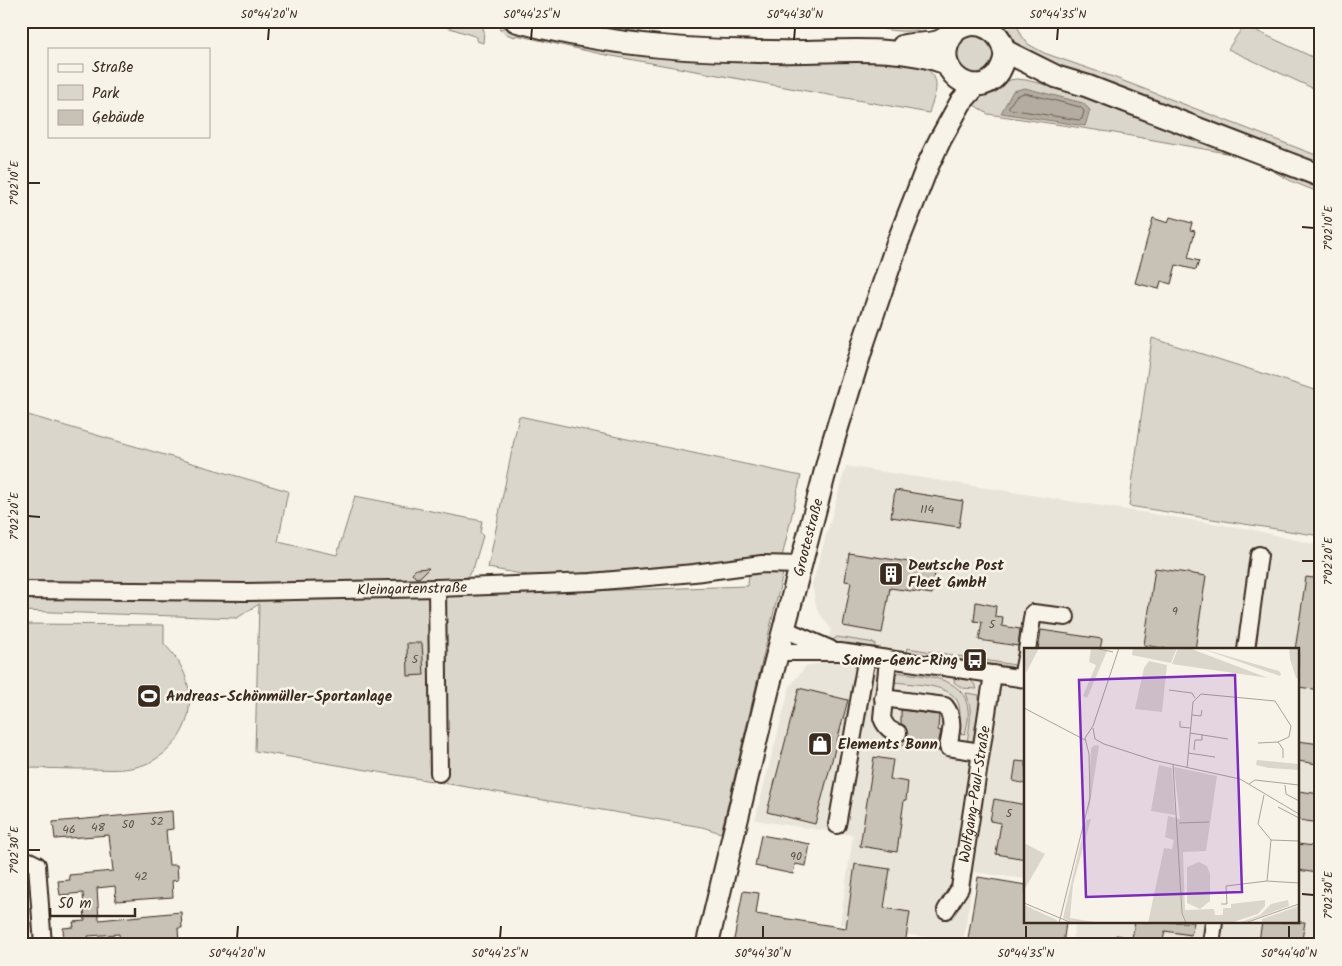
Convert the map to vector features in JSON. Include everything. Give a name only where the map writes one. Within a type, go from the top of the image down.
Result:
[{"type":"main road","points":[[516,21],[614,41],[663,47],[754,51],[886,50],[920,56],[948,67],[957,78],[966,83],[976,85],[985,83],[998,74],[1003,66],[1005,51],[1001,39],[992,26],[980,25],[964,26],[938,42],[915,43],[886,50]]},
{"type":"main road","points":[[948,67],[946,47],[964,26]]},
{"type":"main road","points":[[1005,51],[1057,77],[1088,86],[1321,176]]},
{"type":"main road","name":"Grootestraße","points":[[940,140],[952,87],[948,67]]},
{"type":"main road","points":[[998,74],[1057,77]]},
{"type":"main road","name":"Grootestraße","points":[[707,945],[744,782],[833,442],[864,341],[903,228],[940,140],[961,102],[976,85]]},
{"type":"street","points":[[1246,648],[1259,555]]},
{"type":"street","name":"Kleingartenstraße","points":[[21,590],[246,592],[437,588],[591,582],[694,573],[762,564],[801,565]]},
{"type":"street","points":[[437,588],[439,773]]},
{"type":"street","points":[[1027,648],[1032,613],[1066,617]]},
{"type":"street","points":[[784,629],[840,652]]},
{"type":"street","points":[[778,652],[840,652],[1024,679]]},
{"type":"street","points":[[837,825],[867,656]]},
{"type":"street","points":[[888,660],[882,718],[889,730],[898,733]]},
{"type":"street","name":"Wolfgang-Paul-Straße","points":[[946,910],[960,888],[992,674]]},
{"type":"street","points":[[883,698],[945,706],[951,719],[952,728],[948,747],[980,752]]},
{"type":"street","points":[[21,861],[29,861],[37,865],[43,945]]},
{"type":"street","points":[[1211,945],[1214,924]]},
{"type":"shaded area","points":[[846,466],[1249,529],[1321,546],[1321,945],[1071,945],[1076,924],[1300,924],[1300,648],[1024,648],[1024,879],[974,872],[963,943],[840,924],[853,835],[755,820],[790,686],[806,666],[821,663],[831,629],[817,610],[812,585]]},
{"type":"shaded area","points":[[21,870],[29,878],[35,942],[21,939]]},
{"type":"green space","points":[[429,21],[481,21],[484,31],[483,43],[477,41],[477,37]]},
{"type":"green space","points":[[549,21],[585,21],[657,35],[656,39]]},
{"type":"green space","points":[[907,21],[941,21],[913,31],[884,29]]},
{"type":"green space","points":[[1001,21],[1015,21],[1028,44],[1044,53],[1113,77],[1321,157],[1321,167],[1016,51]]},
{"type":"green space","points":[[1244,25],[1321,61],[1321,92],[1228,49]]},
{"type":"green space","points":[[506,27],[552,38],[921,60],[934,77],[936,87],[929,113],[601,54],[516,35],[515,37],[499,29]]},
{"type":"green space","points":[[963,35],[987,35],[998,57],[981,77],[962,74],[953,48]]},
{"type":"green space","points":[[1016,79],[1084,94],[1321,184],[1321,193],[1293,182],[1262,165],[1232,154],[1109,132],[988,114],[968,101],[1010,80]]},
{"type":"green space","points":[[1152,338],[1321,392],[1321,536],[1129,506]]},
{"type":"green space","points":[[21,413],[288,491],[278,542],[337,555],[355,496],[482,521],[480,532],[483,536],[474,566],[456,595],[748,586],[749,572],[784,569],[721,833],[702,827],[255,751],[259,604],[237,618],[21,611]]},
{"type":"green space","points":[[519,416],[801,476],[782,557],[538,577],[488,568]]},
{"type":"green space","name":"Andreas-Schönmüller-Sportanlage","points":[[21,624],[164,625],[164,644],[181,666],[187,682],[190,699],[187,719],[172,746],[146,764],[130,768],[111,770],[21,768]]},
{"type":"green space","points":[[837,637],[875,643],[875,647],[847,643],[846,647],[829,643]]},
{"type":"green space","points":[[907,648],[952,655],[952,658],[906,652]]},
{"type":"green space","points":[[958,656],[1015,665],[1015,668],[999,666],[998,669],[991,669],[991,665],[958,660]]},
{"type":"green space","points":[[895,672],[940,679],[959,690],[965,698],[968,710],[965,734],[958,733],[960,708],[955,698],[949,693],[932,686],[895,682],[894,689],[892,689]]},
{"type":"green space","points":[[955,675],[968,679],[977,689],[962,688],[954,682]]},
{"type":"green space","points":[[966,693],[979,695],[979,713],[974,743],[967,742],[970,711]]},
{"type":"water","points":[[1025,88],[1083,103],[1090,110],[1085,126],[1001,113],[1013,91]]},
{"type":"building","points":[[1170,217],[1192,223],[1190,230],[1195,231],[1188,258],[1199,261],[1196,270],[1176,265],[1171,284],[1161,281],[1159,289],[1135,283],[1153,218],[1168,223]]},
{"type":"building","points":[[895,490],[963,501],[959,527],[891,517]]},
{"type":"building","points":[[849,553],[936,566],[932,594],[890,588],[882,633],[843,626],[851,582],[845,581]]},
{"type":"building","points":[[429,568],[420,577],[416,578],[412,573],[416,569]]},
{"type":"building","points":[[1155,568],[1206,576],[1195,648],[1162,648],[1144,645]]},
{"type":"building","points":[[1306,577],[1321,579],[1321,690],[1300,687],[1300,648],[1295,648]]},
{"type":"building","points":[[976,602],[996,606],[995,616],[1003,617],[1002,626],[1020,629],[1018,646],[979,640],[982,622],[974,621]]},
{"type":"building","points":[[1041,630],[1102,639],[1100,648],[1038,648]]},
{"type":"building","points":[[407,643],[422,643],[424,675],[408,676]]},
{"type":"building","points":[[799,688],[848,700],[815,824],[767,812]]},
{"type":"building","points":[[901,710],[939,715],[938,730],[941,731],[938,745],[939,751],[898,745],[908,735],[905,726],[901,724]]},
{"type":"building","points":[[1300,741],[1320,744],[1317,764],[1300,761]]},
{"type":"building","points":[[874,757],[893,760],[890,779],[908,782],[897,852],[860,846]]},
{"type":"building","points":[[1016,761],[1024,762],[1024,784],[1013,781]]},
{"type":"building","points":[[1300,791],[1321,794],[1321,823],[1300,820]]},
{"type":"building","points":[[994,799],[1024,805],[1024,859],[996,854],[1001,823],[990,821]]},
{"type":"building","points":[[172,811],[173,829],[166,830],[169,865],[177,865],[178,880],[172,881],[173,897],[116,901],[115,886],[97,888],[99,920],[181,912],[182,928],[178,928],[179,943],[120,945],[119,934],[88,936],[89,940],[64,943],[63,928],[74,927],[73,922],[85,921],[83,893],[60,895],[58,881],[70,880],[69,875],[113,871],[109,835],[55,839],[53,822]]},
{"type":"building","points":[[761,835],[810,844],[806,866],[795,864],[793,874],[755,866]]},
{"type":"building","points":[[1300,844],[1321,847],[1317,873],[1300,870]]},
{"type":"building","points":[[855,864],[890,869],[884,908],[910,912],[905,945],[733,945],[743,891],[759,893],[756,914],[846,928]]},
{"type":"building","points":[[978,877],[1024,885],[1024,924],[1066,924],[1063,945],[967,945]]},
{"type":"building","points":[[1300,922],[1305,922],[1301,945],[1284,945],[1259,941],[1262,924],[1300,924]]},
{"type":"building","points":[[1135,924],[1194,924],[1191,935],[1165,931],[1162,945],[1114,945],[1116,935],[1132,938]]},
{"type":"place","name":"Deutsche Post Fleet GmbH","points":[[891,574]]},
{"type":"place","name":"Saime-Genc-Ring","points":[[975,660]]},
{"type":"place","name":"Andreas-Schönmüller-Sportanlage","points":[[149,696]]},
{"type":"place","name":"Elements Bonn","points":[[820,744]]}]
